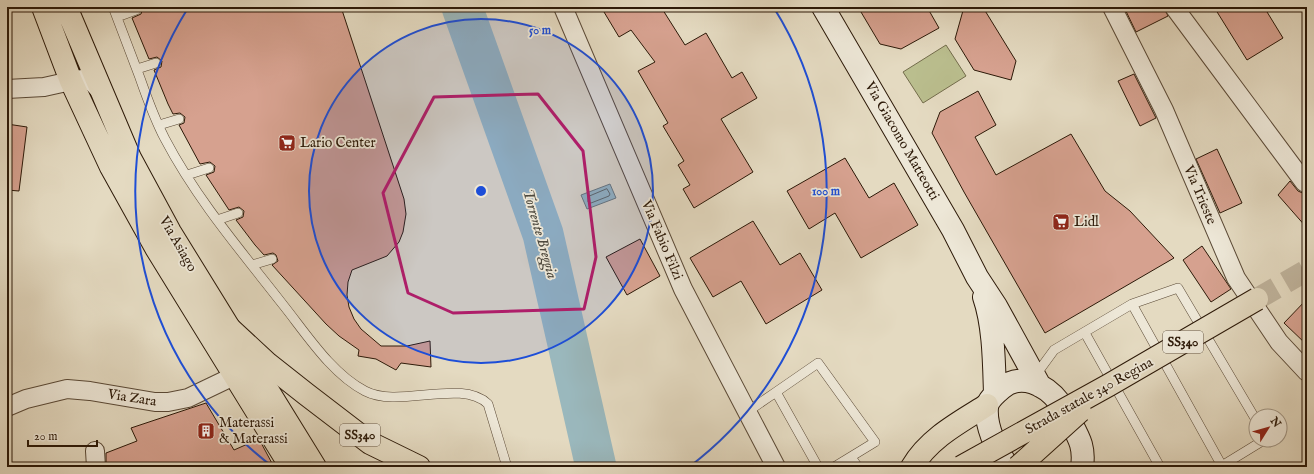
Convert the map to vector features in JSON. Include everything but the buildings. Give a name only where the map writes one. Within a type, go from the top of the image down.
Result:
[{"type":"main road","name":"Via Asiago","points":[[43,7],[71,81],[115,174],[156,248],[315,467]]},
{"type":"main road","name":"Via Asiago","points":[[66,7],[130,158],[170,232],[227,326],[244,370],[291,467]]},
{"type":"main road","name":"Strada statale 340 Regina","points":[[961,467],[1109,385],[1257,299]]},
{"type":"main road","name":"SS340","points":[[227,326],[268,364],[370,443],[419,467]]},
{"type":"main road","points":[[1018,467],[1109,385]]},
{"type":"main road","points":[[912,467],[928,447],[947,430],[991,400]]},
{"type":"street","name":"Via Fabio Filzi","points":[[563,7],[683,289],[776,467]]},
{"type":"street","name":"Via Trieste","points":[[1112,7],[1164,110],[1236,278],[1279,342],[1307,372]]},
{"type":"street","points":[[1174,7],[1307,184]]},
{"type":"street","name":"Via Giacomo Matteotti","points":[[827,8],[953,230],[977,277],[996,306],[1037,381]]},
{"type":"street","points":[[7,89],[44,87],[83,80],[93,83],[102,93]]},
{"type":"street","name":"Via Giacomo Matteotti","points":[[977,277],[986,302],[994,360],[991,400],[986,416],[990,433],[1008,467]]},
{"type":"street","name":"Via Zara","points":[[7,407],[26,399],[67,389],[90,391],[155,402],[168,402],[188,398],[244,370]]},
{"type":"street","points":[[991,400],[1005,385],[1018,381],[1037,381],[1060,403],[1082,443],[1084,459],[1082,467]]},
{"type":"lane","points":[[113,7],[159,125],[168,144],[217,220],[317,348],[353,384],[372,394],[389,397],[453,393],[467,394],[481,399],[488,404],[507,467]]},
{"type":"lane","points":[[117,16],[136,10]]},
{"type":"lane","points":[[137,69],[156,63]]},
{"type":"lane","points":[[159,125],[179,119]]},
{"type":"lane","points":[[187,175],[209,168]]},
{"type":"lane","points":[[217,220],[238,213]]},
{"type":"lane","points":[[252,266],[272,259]]},
{"type":"lane","points":[[1037,381],[1054,350],[1132,304],[1178,288],[1249,408]]},
{"type":"lane","points":[[1132,304],[1221,466],[1251,448]]},
{"type":"lane","points":[[1085,333],[1160,467]]},
{"type":"lane","points":[[747,412],[818,363],[875,442],[834,467]]},
{"type":"lane","points":[[776,392],[818,467]]},
{"type":"lane","points":[[851,457],[858,467]]},
{"type":"highlighted area","points":[[538,94],[583,151],[596,257],[584,309],[453,313],[408,293],[383,193],[434,97]]},
{"type":"green space","points":[[946,45],[966,76],[923,103],[903,72]]},
{"type":"water","points":[[610,184],[616,198],[587,209],[581,195]]},
{"type":"waterway","name":"Torrente Breggia","points":[[462,7],[543,234],[596,467]]},
{"type":"tunnel","points":[[1257,299],[1307,270]]},
{"type":"place","name":"Lario Center","points":[[287,143]]},
{"type":"place","name":"Lidl","points":[[1061,222]]},
{"type":"place","name":"Materassi & Materassi","points":[[206,431]]}]
